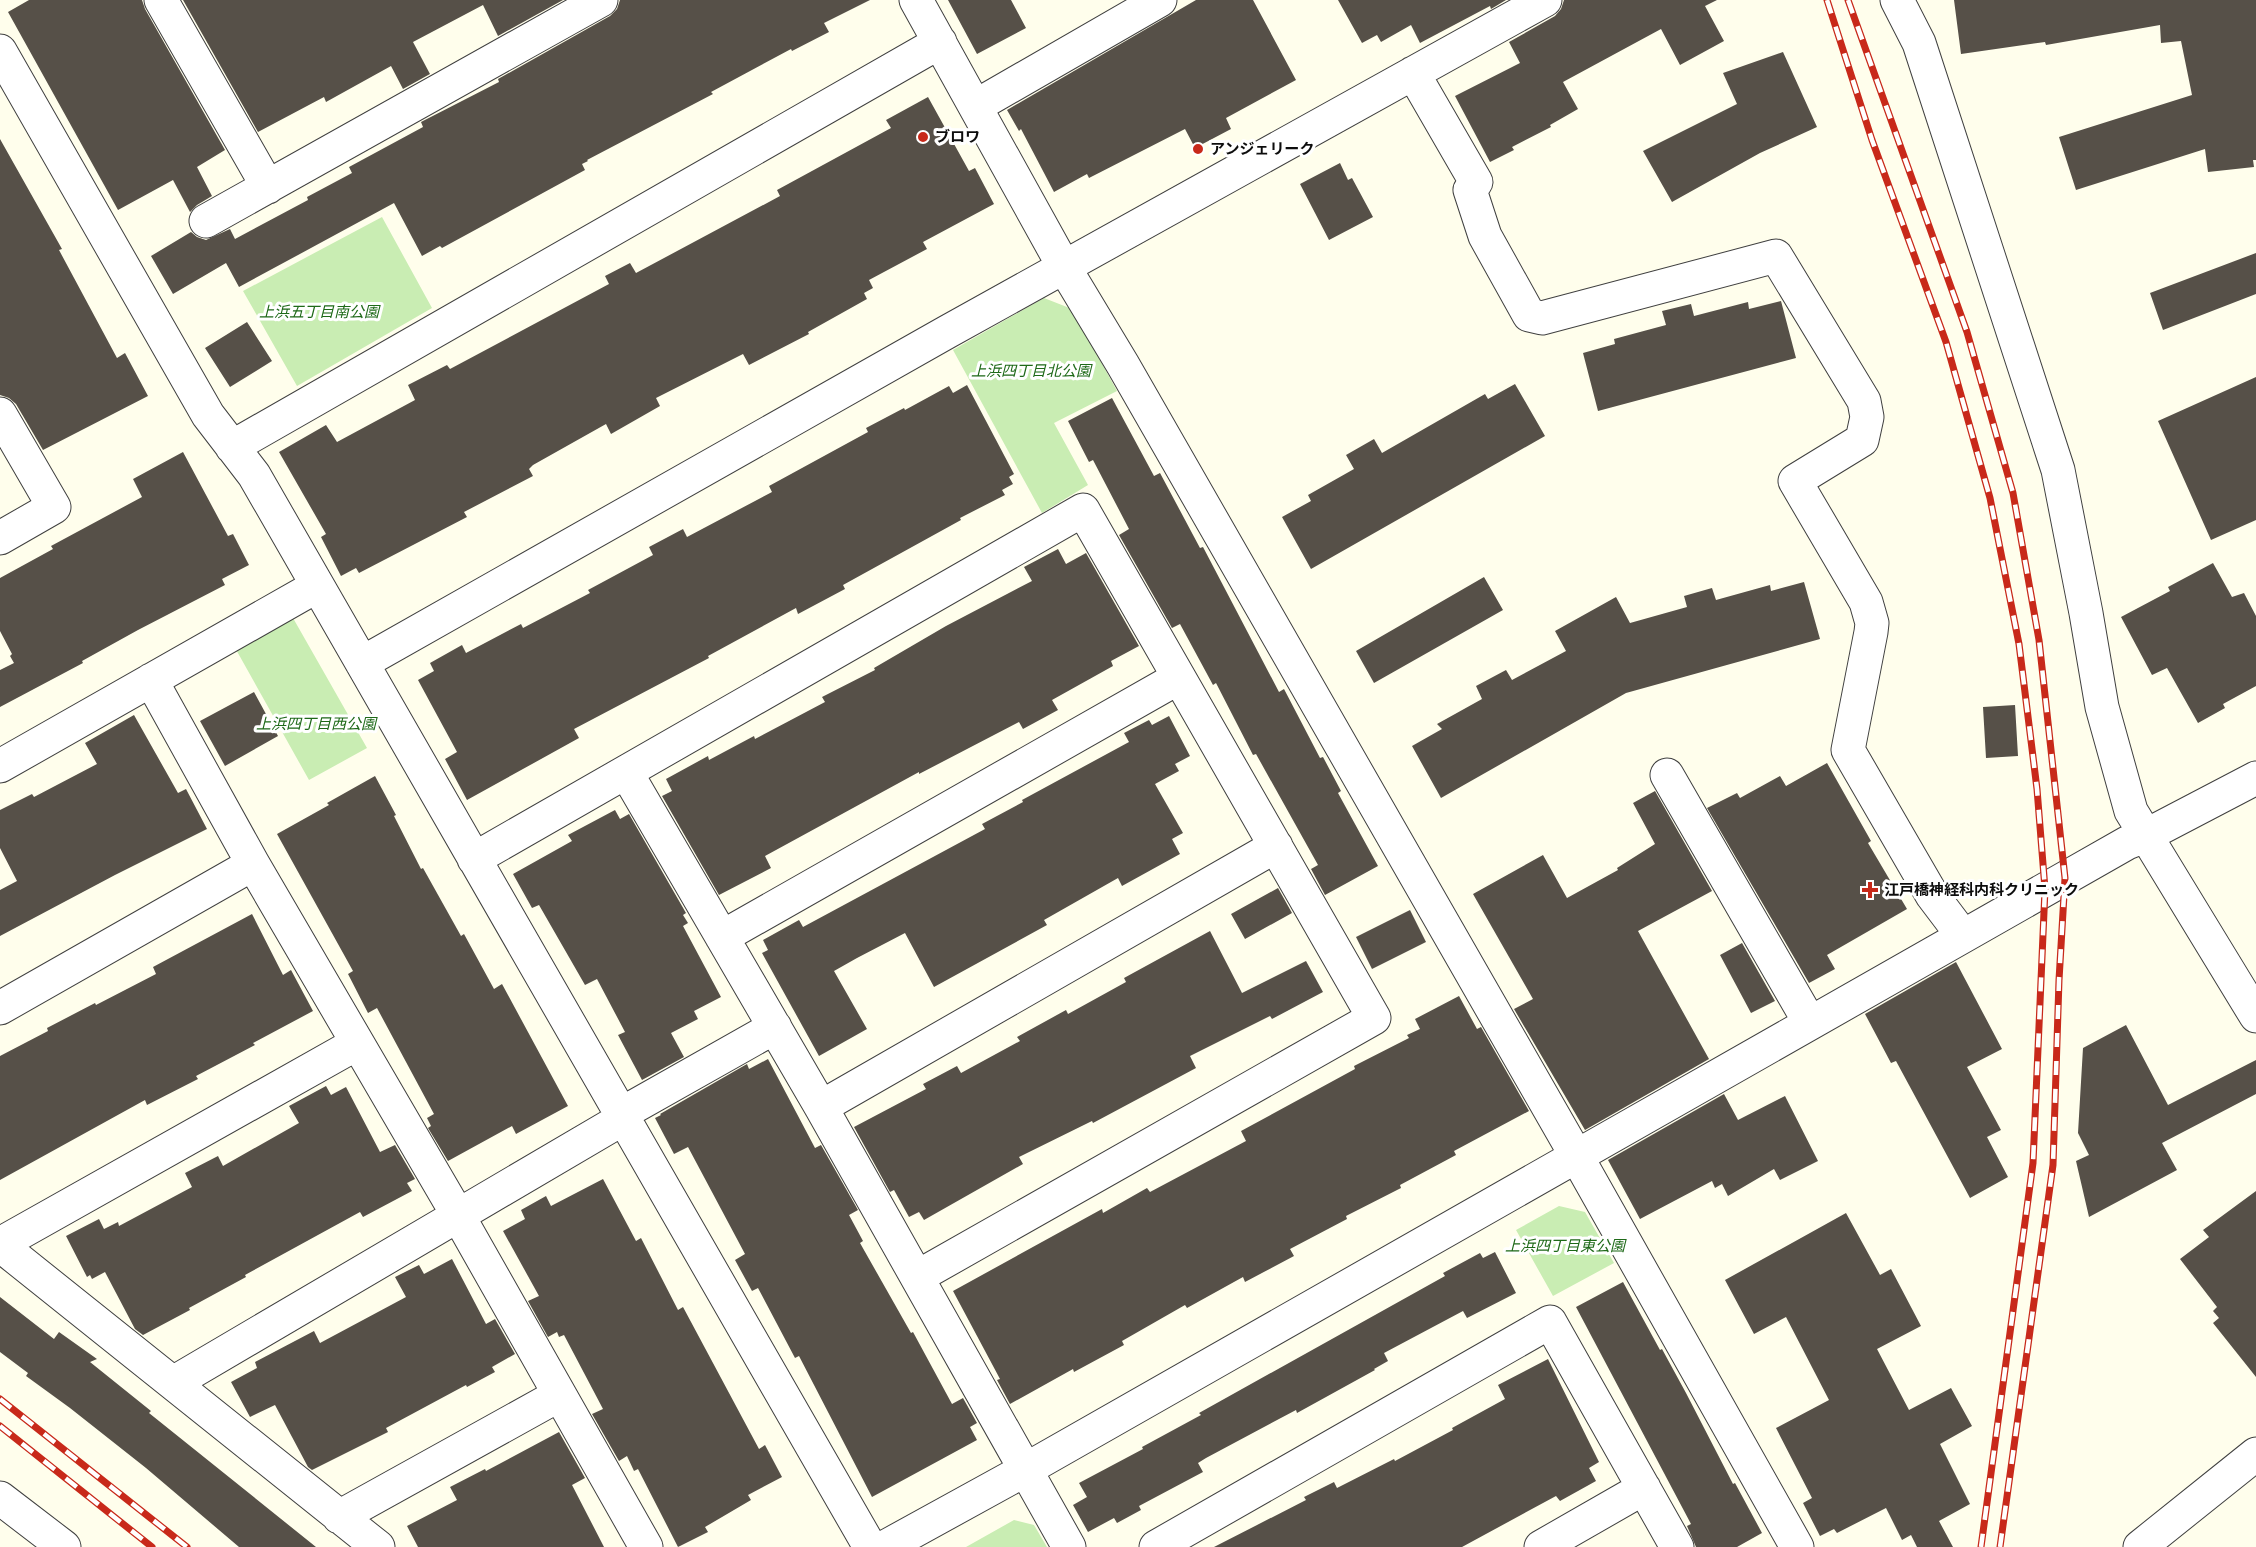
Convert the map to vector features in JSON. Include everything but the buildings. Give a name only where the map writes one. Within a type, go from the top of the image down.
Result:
[{"type":"street","points":[[161,0],[268,187]]},
{"type":"street","points":[[207,221],[601,0]]},
{"type":"street","points":[[916,0],[1064,267],[1135,385],[1577,1157],[1797,1547]]},
{"type":"street","points":[[976,106],[1160,0]]},
{"type":"street","points":[[362,663],[1064,267],[1545,0]]},
{"type":"street","points":[[1897,0],[1919,43],[2058,470],[2102,707],[2131,811],[2256,1016]]},
{"type":"street","points":[[232,447],[940,42]]},
{"type":"street","points":[[0,51],[9,89],[208,415],[254,475],[870,1547]]},
{"type":"street","points":[[1413,73],[1476,182],[1470,190],[1485,236],[1529,315],[1542,318],[1776,256],[1864,401],[1867,417],[1862,440],[1795,481],[1866,602],[1872,623],[1848,750],[1932,895],[1963,936]]},
{"type":"street","points":[[0,414],[54,507],[0,538]]},
{"type":"street","points":[[474,859],[1083,510],[1374,1018],[917,1277]]},
{"type":"street","points":[[0,766],[317,586]]},
{"type":"street","points":[[722,937],[1178,678]]},
{"type":"street","points":[[152,680],[253,864],[459,1217],[646,1547]]},
{"type":"street","points":[[626,772],[821,1107],[1070,1547]]},
{"type":"street","points":[[1667,775],[1810,1023]]},
{"type":"street","points":[[885,1547],[1025,1470],[2127,843],[2147,835],[2256,778]]},
{"type":"street","points":[[821,1107],[1276,846]]},
{"type":"street","points":[[0,1008],[253,864]]},
{"type":"street","points":[[173,1383],[459,1217],[623,1116],[775,1027]]},
{"type":"street","points":[[356,1044],[0,1244],[378,1547]]},
{"type":"street","points":[[1156,1547],[1550,1322],[1677,1547]]},
{"type":"street","points":[[339,1516],[559,1395]]},
{"type":"street","points":[[2140,1547],[2256,1454]]},
{"type":"street","points":[[1541,1547],[1644,1488]]},
{"type":"street","points":[[0,1498],[64,1547]]},
{"type":"green space","name":"上浜五丁目南公園","points":[[382,217],[432,308],[297,386],[243,291]]},
{"type":"green space","name":"上浜四丁目北公園","points":[[1044,298],[1072,309],[1117,391],[1054,423],[1088,485],[1042,513],[953,350]]},
{"type":"green space","name":"上浜四丁目西公園","points":[[293,618],[367,748],[309,780],[234,646]]},
{"type":"green space","name":"上浜四丁目東公園","points":[[1559,1206],[1585,1212],[1614,1263],[1553,1296],[1516,1230]]},
{"type":"green space","points":[[1014,1520],[1034,1525],[1047,1547],[966,1547]]},
{"type":"railway","points":[[1827,0],[1872,140],[1946,342],[1990,498],[2019,644],[2037,789],[2045,889],[2033,1163],[1981,1547]]},
{"type":"railway","points":[[1848,0],[1967,332],[2013,493],[2039,640],[2065,878],[2053,1165],[2000,1547]]},
{"type":"railway","points":[[0,1399],[187,1547]]},
{"type":"railway","points":[[0,1426],[152,1547]]},
{"type":"place","name":"ブロワ","points":[[923,137]]},
{"type":"place","name":"アンジェリーク","points":[[1198,149]]},
{"type":"place","name":"江戸橋神経科内科クリニック","points":[[1870,890]]}]
